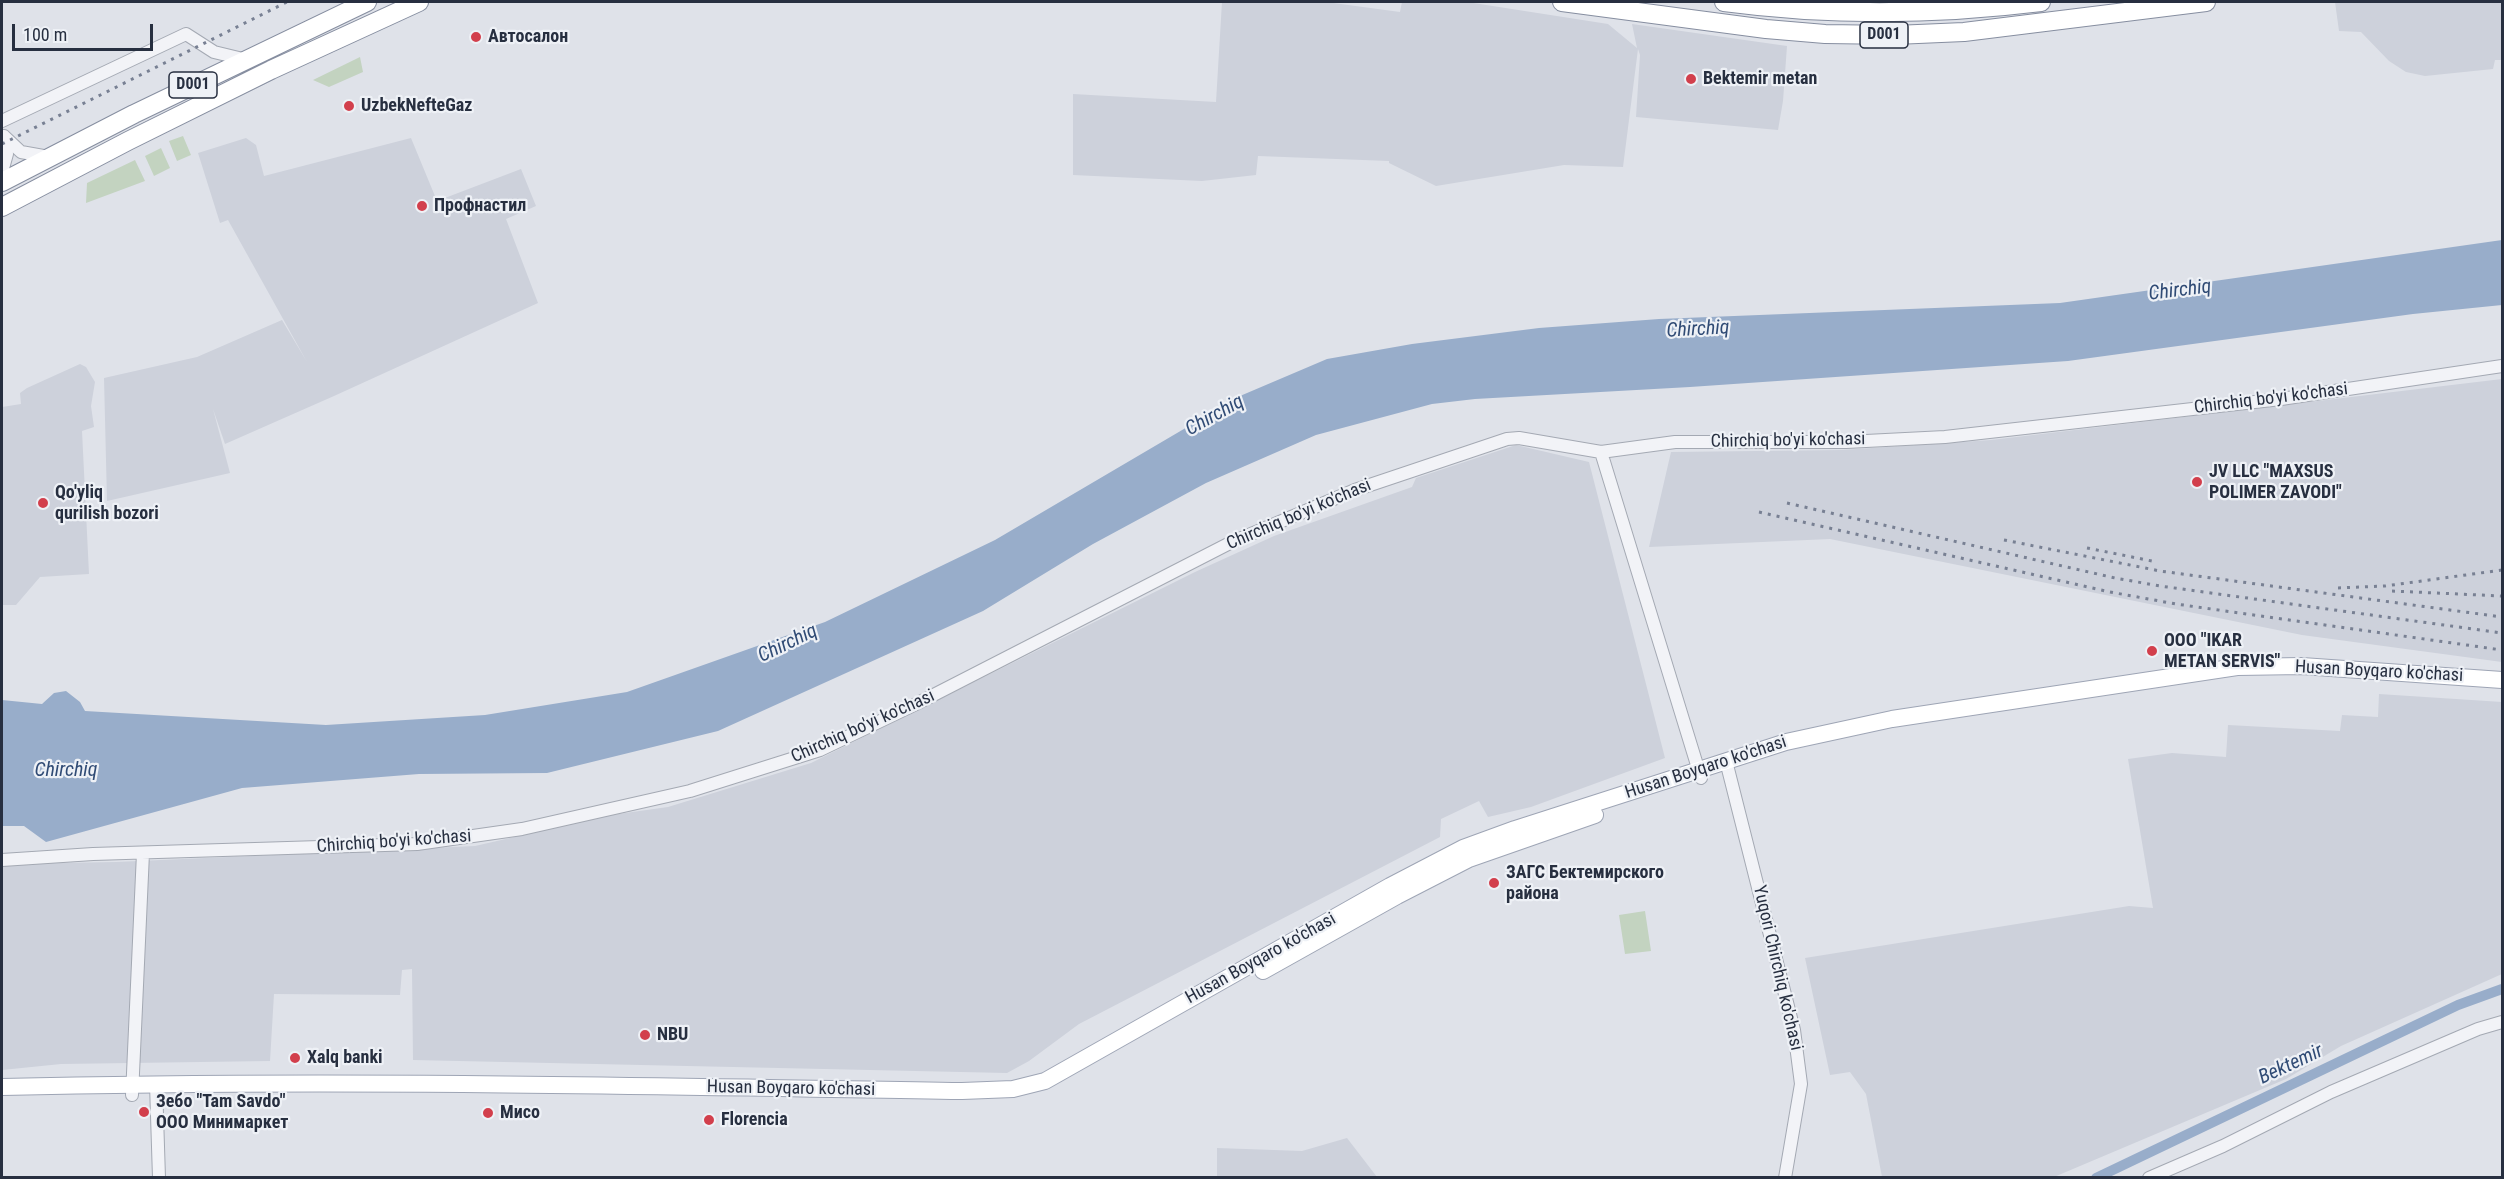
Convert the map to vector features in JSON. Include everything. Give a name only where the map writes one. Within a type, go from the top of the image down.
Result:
[{"type":"highway","name":"D001","points":[[2,182],[134,114],[367,2]]},
{"type":"highway","name":"D001","points":[[2,207],[271,70],[419,2]]},
{"type":"highway","name":"D001","points":[[1562,2],[1766,29],[1825,34],[1884,35],[1974,30],[2206,2]]},
{"type":"highway","name":"D001","points":[[1724,2],[1774,8],[1907,12],[2041,2]]},
{"type":"main road","name":"Husan Boyqaro ko'chasi","points":[[2,1087],[156,1089],[496,1084],[962,1091],[1013,1089],[1045,1081],[1393,891],[1463,848],[1515,829],[1727,765],[1892,723],[2237,672],[2302,666],[2502,680]]},
{"type":"main road","name":"Husan Boyqaro ko'chasi","points":[[2237,672],[2502,689]]},
{"type":"main road","name":"Husan Boyqaro ko'chasi","points":[[2,1097],[132,1089]]},
{"type":"street","points":[[2,122],[186,34],[214,52],[246,60]]},
{"type":"street","points":[[3,132],[21,152],[50,158]]},
{"type":"street","points":[[2,172],[7,154],[3,132]]},
{"type":"street","name":"Chirchiq bo'yi ko'chasi","points":[[2,860],[93,854],[417,844],[522,829],[690,791],[820,750],[916,704],[1230,543],[1355,490],[1507,439],[1519,438],[1601,452],[1675,442],[1846,442],[1945,437],[2281,399],[2502,366]]},
{"type":"street","points":[[1601,452],[1700,774]]},
{"type":"street","name":"Yuqori Chirchiq ko'chasi","points":[[1727,765],[1794,1030],[1798,1055],[1801,1084],[1785,1178]]},
{"type":"street","points":[[132,1089],[143,853]]},
{"type":"street","points":[[2149,1178],[2223,1146],[2331,1092],[2478,1029],[2502,1022]]},
{"type":"street","points":[[156,1089],[159,1178]]},
{"type":"shaded area","points":[[1222,2],[1326,2],[1400,12],[1402,2],[1467,2],[1608,24],[1637,48],[1632,24],[1787,46],[1783,101],[1778,130],[1636,117],[1640,55],[1638,49],[1623,167],[1564,165],[1436,186],[1389,161],[1258,156],[1256,175],[1202,181],[1073,175],[1073,94],[1216,102]]},
{"type":"shaded area","points":[[2335,2],[2502,2],[2502,60],[2495,60],[2493,69],[2425,76],[2406,72],[2389,61],[2361,32],[2339,31]]},
{"type":"shaded area","points":[[246,138],[256,145],[264,176],[411,138],[437,201],[521,169],[536,206],[506,219],[538,303],[225,444],[213,409],[230,473],[107,501],[104,378],[197,357],[282,320],[307,362],[228,220],[220,223],[198,153]]},
{"type":"shaded area","name":"Qo'yliq qurilish bozori","points":[[80,364],[86,367],[95,382],[91,406],[94,427],[82,431],[89,574],[40,577],[16,605],[2,605],[2,407],[21,404],[20,393],[27,388]]},
{"type":"shaded area","points":[[2502,379],[2502,662],[2302,635],[1830,539],[1649,547],[1671,452],[1842,450],[1991,440]]},
{"type":"shaded area","points":[[1516,445],[1589,462],[1665,758],[1531,807],[1488,817],[1479,801],[1441,819],[1440,837],[1079,1024],[1029,1061],[1007,1073],[413,1060],[412,969],[402,970],[400,995],[274,994],[270,1061],[61,1064],[2,1070],[2,864],[116,862],[475,846],[611,815],[668,807],[811,763],[1195,572],[1274,536],[1412,487],[1416,478]]},
{"type":"shaded area","points":[[2379,694],[2502,702],[2502,974],[2341,1046],[2286,1079],[2054,1177],[1882,1177],[1866,1094],[1850,1072],[1830,1075],[1805,958],[2129,906],[2153,908],[2128,759],[2172,753],[2226,757],[2228,725],[2340,731],[2342,715],[2378,717]]},
{"type":"shaded area","points":[[1347,1138],[1377,1177],[1217,1177],[1217,1148],[1302,1151]]},
{"type":"green space","points":[[360,57],[363,72],[329,87],[313,80]]},
{"type":"green space","points":[[183,136],[191,155],[177,161],[169,141]]},
{"type":"green space","points":[[161,148],[170,168],[154,176],[145,156]]},
{"type":"green space","points":[[135,160],[145,181],[86,203],[87,183]]},
{"type":"green space","points":[[1645,911],[1651,951],[1625,954],[1619,915]]},
{"type":"water","name":"Chirchiq","points":[[2502,240],[2502,305],[2413,314],[2068,361],[1475,399],[1432,404],[1316,435],[1206,483],[1093,544],[983,611],[718,731],[547,773],[419,774],[242,788],[46,842],[24,826],[2,826],[2,700],[42,704],[54,693],[66,691],[80,702],[85,711],[326,725],[485,715],[627,692],[825,622],[995,540],[1240,396],[1327,359],[1412,344],[1539,328],[1659,319],[2060,303]]},
{"type":"waterway","name":"Bektemir","points":[[2096,1178],[2458,1005],[2502,989]]},
{"type":"railway","points":[[2,144],[287,2]]},
{"type":"railway","points":[[1787,503],[2115,578],[2502,633]]},
{"type":"railway","points":[[1759,512],[2110,592],[2176,604],[2502,650]]},
{"type":"railway","points":[[2004,540],[2160,571],[2502,617]]},
{"type":"railway","points":[[2087,548],[2157,562]]},
{"type":"railway","points":[[2338,588],[2385,586],[2502,570]]},
{"type":"railway","points":[[2392,591],[2502,596]]},
{"type":"place","name":"Автосалон","points":[[476,37]]},
{"type":"place","name":"Bektemir metan","points":[[1691,79]]},
{"type":"place","name":"UzbekNefteGaz","points":[[349,106]]},
{"type":"place","name":"Профнастил","points":[[422,206]]},
{"type":"place","name":"JV LLC \"MAXSUS POLIMER ZAVODI\"","points":[[2197,482]]},
{"type":"place","name":"Qo'yliq qurilish bozori","points":[[43,503]]},
{"type":"place","name":"OOO \"IKAR METAN SERVIS\"","points":[[2152,651]]},
{"type":"place","name":"ЗАГС Бектемирского района","points":[[1494,883]]},
{"type":"place","name":"NBU","points":[[645,1035]]},
{"type":"place","name":"Xalq banki","points":[[295,1058]]},
{"type":"place","name":"Зебо \"Tam Savdo\" ООО Минимаркет","points":[[144,1112]]},
{"type":"place","name":"Мисо","points":[[488,1113]]},
{"type":"place","name":"Florencia","points":[[709,1120]]}]
